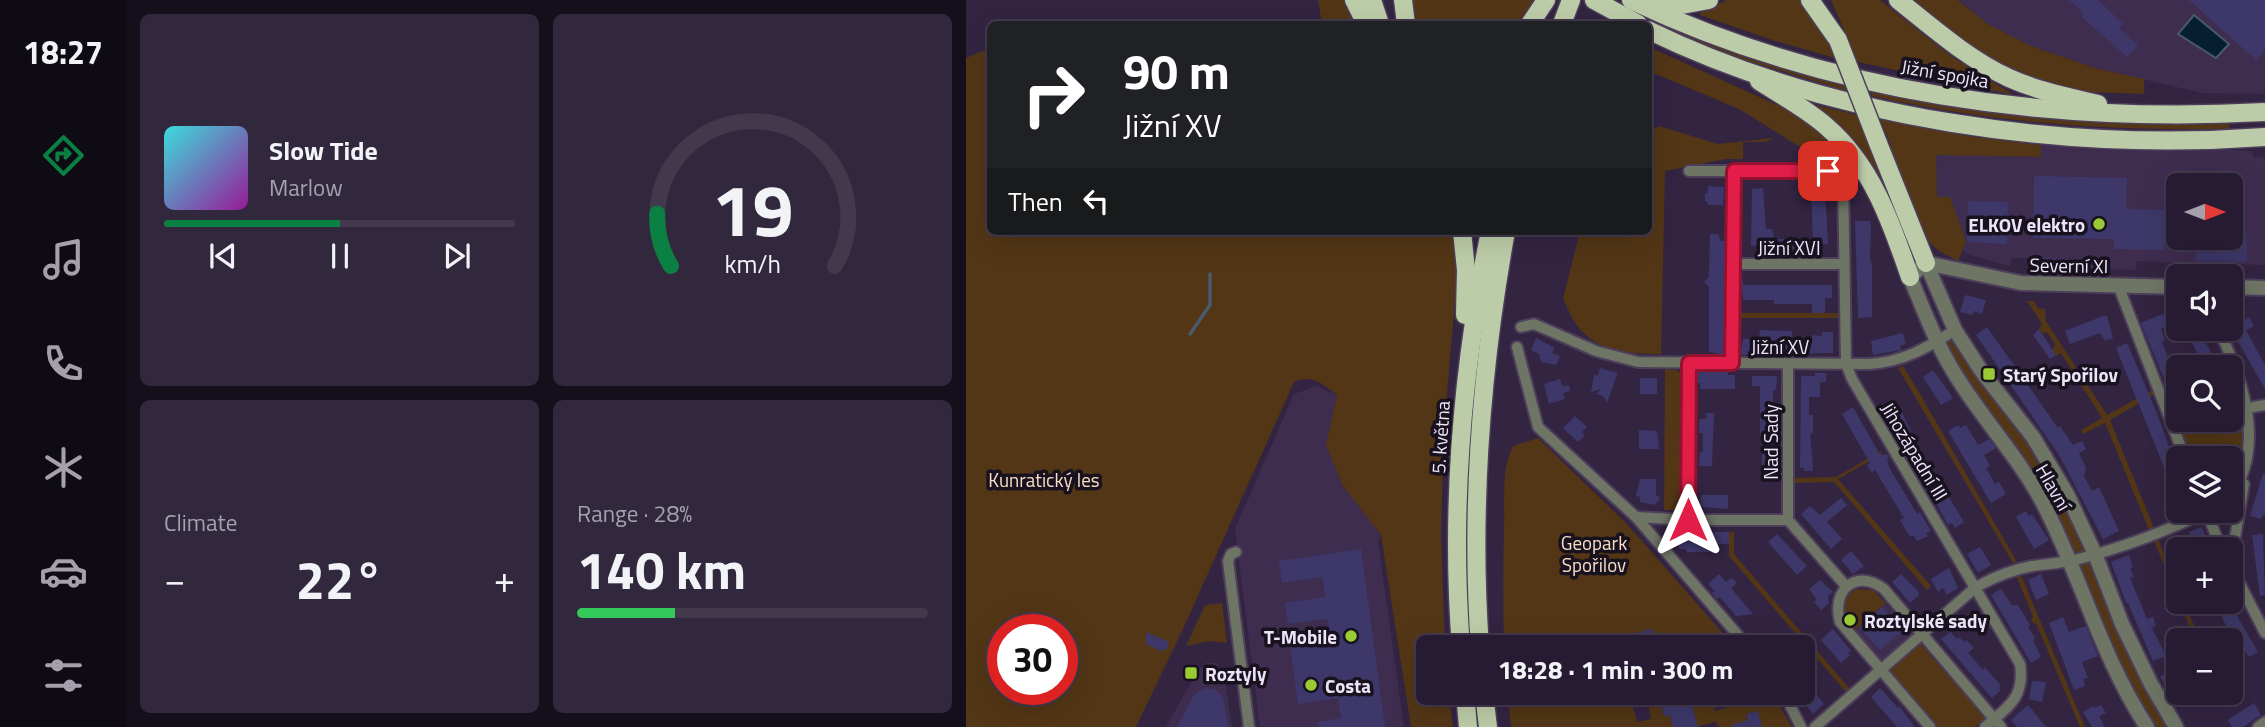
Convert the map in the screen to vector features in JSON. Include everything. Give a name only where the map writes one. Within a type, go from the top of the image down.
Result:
[{"type":"highway","points":[[1354,0],[1364,21]]},
{"type":"highway","points":[[1372,0],[1379,21]]},
{"type":"highway","points":[[1403,0],[1406,21]]},
{"type":"highway","points":[[1563,21],[1571,0]]},
{"type":"highway","points":[[1594,0],[1632,21]]},
{"type":"highway","name":"Jižní spojka","points":[[1631,0],[1733,42],[1877,82],[2012,105],[2146,114],[2265,112]]},
{"type":"highway","points":[[1654,0],[1682,5],[1709,0]]},
{"type":"highway","points":[[1810,0],[1838,40]]},
{"type":"highway","points":[[1823,0],[1926,263]]},
{"type":"highway","points":[[1898,0],[1968,54],[2010,79],[2057,95],[2146,114]]},
{"type":"highway","points":[[1652,32],[1739,67],[1861,104],[1974,126],[2116,139],[2202,140],[2265,137]]},
{"type":"highway","points":[[1739,67],[1813,116],[1848,148],[1862,165],[1877,191],[1910,277]]},
{"type":"highway","points":[[1461,419],[1466,292],[1462,235]]},
{"type":"highway","name":"5. května","points":[[1460,635],[1457,547],[1461,419],[1472,332],[1489,235]]},
{"type":"highway","name":"5. května","points":[[1479,635],[1476,548],[1478,463],[1488,346],[1505,235]]},
{"type":"highway","points":[[1900,248],[1909,257],[1926,263]]},
{"type":"highway","points":[[1466,705],[1468,727]]},
{"type":"highway","points":[[1485,705],[1488,727]]},
{"type":"street","points":[[1689,171],[1734,171],[1732,363]]},
{"type":"street","name":"Jihozápadní III","points":[[1734,171],[1843,171],[1846,364],[1858,390],[2015,653],[2022,678],[2015,700],[1998,723],[1985,727]]},
{"type":"street","name":"Severní XI","points":[[1926,263],[2021,283],[2166,287]]},
{"type":"street","points":[[1910,277],[1926,263]]},
{"type":"street","name":"Hlavní","points":[[1926,263],[1955,330],[1982,372],[2033,436],[2067,494],[2095,554],[2122,624],[2151,684],[2176,727]]},
{"type":"street","name":"Jižní XVI","points":[[1733,264],[1844,264]]},
{"type":"street","points":[[1940,296],[1940,288],[1945,279],[1960,272]]},
{"type":"street","name":"Hlavní","points":[[1910,277],[1936,342],[1959,382],[2010,451],[2043,503],[2071,561],[2098,636],[2129,700],[2147,727]]},
{"type":"street","points":[[2118,285],[2166,410]]},
{"type":"street","points":[[2243,287],[2265,288]]},
{"type":"street","name":"Jižní XV","points":[[1521,327],[1534,324],[1596,351],[1638,362],[1788,364],[1882,363],[1897,360],[1926,349],[1955,330]]},
{"type":"street","points":[[2225,341],[2261,406],[2261,421]]},
{"type":"street","points":[[1517,347],[1538,427],[1636,517],[1738,635]]},
{"type":"street","points":[[1688,520],[1689,363]]},
{"type":"street","name":"Nad Sady","points":[[1788,364],[1788,520]]},
{"type":"street","points":[[2243,409],[2261,406]]},
{"type":"street","points":[[2235,537],[2244,484],[2254,466],[2261,444]]},
{"type":"street","points":[[1636,517],[1788,520],[1846,586]]},
{"type":"street","points":[[1815,727],[1976,587],[2000,574],[2071,561],[2182,523]]},
{"type":"street","points":[[1236,552],[1228,557],[1228,561],[1249,727]]},
{"type":"street","points":[[1930,727],[1840,622],[1837,601],[1846,586],[1860,581],[1877,584],[1998,723]]},
{"type":"street","points":[[2243,591],[2265,633]]},
{"type":"street","points":[[1790,705],[1801,727]]},
{"type":"street","points":[[2258,727],[2265,722]]},
{"type":"shaded area","points":[[1959,0],[2265,0],[2265,94],[2202,93],[2095,68],[2031,46],[1988,24]]},
{"type":"shaded area","points":[[2041,145],[2252,151],[2253,157],[2265,158],[2265,265],[2136,261],[2136,270],[2032,268],[2031,258],[2012,258],[2010,266],[1966,254],[1963,249],[1966,241],[1937,197],[1936,154],[2041,157]]},
{"type":"shaded area","points":[[1317,386],[1337,395],[1326,445],[1364,512],[1381,535],[1378,541],[1404,727],[1260,727],[1235,529],[1294,394]]},
{"type":"shaded area","points":[[1886,603],[1913,634],[1882,661],[1855,630]]},
{"type":"shaded area","points":[[1206,663],[1216,663],[1224,673],[1232,727],[1166,727],[1197,672]]},
{"type":"green space","points":[[1318,0],[1345,0],[1356,21],[1322,21]]},
{"type":"green space","points":[[1410,0],[1533,0],[1522,21],[1414,21]]},
{"type":"green space","points":[[1727,0],[1799,0],[1821,27],[1835,58],[1700,15]]},
{"type":"green space","points":[[1831,0],[1880,0],[1952,57],[2014,95],[1858,62]]},
{"type":"green space","points":[[1906,0],[1958,0],[1988,24],[2031,46],[2095,68],[2144,79],[2144,94],[2064,89],[2019,77],[1968,47]]},
{"type":"green space","points":[[1642,15],[1717,45],[1845,84],[1847,91],[1725,54],[1683,37]]},
{"type":"green space","points":[[1652,48],[1788,110],[1817,129],[1850,162],[1824,162],[1739,109],[1656,74],[1652,76]]},
{"type":"green space","name":"Kunratický les","points":[[987,49],[987,235],[1453,235],[1457,278],[1444,427],[1441,531],[1445,635],[1416,635],[1416,705],[1450,705],[1453,727],[1411,727],[1381,535],[1343,486],[1326,445],[1337,395],[1317,381],[1307,379],[1294,382],[1136,727],[966,727],[966,58]]},
{"type":"green space","points":[[1869,89],[1958,107],[2048,118],[2138,123],[2229,123],[2229,129],[2093,127],[2005,119],[1872,96]]},
{"type":"green space","points":[[1816,105],[1857,115],[1886,184],[1883,186],[1855,143]]},
{"type":"green space","points":[[1880,119],[1968,136],[2041,145],[2041,157],[1936,155],[1937,197],[1950,197],[1966,242],[1958,261],[1939,251],[1925,238],[1888,147],[1891,145]]},
{"type":"green space","points":[[1659,126],[1718,144],[1773,138],[1766,142],[1743,142],[1743,159],[1726,159],[1665,171],[1661,354],[1627,353],[1606,347],[1587,336],[1574,321],[1563,299],[1579,235],[1652,235],[1652,131]]},
{"type":"green space","points":[[2027,301],[2034,301],[2038,308],[2045,309],[2046,321],[2107,415],[2153,390],[2154,395],[2110,420],[2154,528],[2149,530],[2105,423],[2083,434],[2081,430],[2102,418],[2061,353],[2055,356],[2052,352],[2055,344],[2047,332],[2043,334],[2039,329],[2042,324]]},
{"type":"green space","points":[[1737,313],[1839,313],[1839,318],[1737,318]]},
{"type":"green space","points":[[1952,337],[2058,490],[2087,550],[2085,553],[2074,554],[2025,462],[1970,386],[1943,342]]},
{"type":"green space","points":[[1903,366],[2017,562],[2013,563],[1898,368]]},
{"type":"green space","points":[[1665,369],[1676,370],[1684,375],[1683,505],[1677,510],[1664,510]]},
{"type":"green space","points":[[2253,412],[2256,434],[2249,464],[2243,466],[2243,446],[2187,446],[2180,432],[2243,432],[2243,414]]},
{"type":"green space","name":"Geopark Spořilov","points":[[1538,438],[1627,524],[1724,635],[1654,635],[1652,629],[1636,635],[1504,635],[1505,475],[1513,446]]},
{"type":"green space","points":[[1881,451],[1882,454],[1838,479],[1931,586],[1927,590],[1834,482],[1795,483],[1795,478],[1836,477]]},
{"type":"green space","points":[[1729,532],[1734,532],[1734,554],[1804,635],[1797,635],[1729,556]]},
{"type":"green space","points":[[2158,539],[2166,559],[2166,570],[2154,541]]},
{"type":"green space","points":[[2089,560],[2118,635],[2168,727],[2152,727],[2107,640],[2078,563]]},
{"type":"green space","points":[[2020,573],[2085,727],[2080,727],[2036,623],[2031,619],[2033,617],[2016,575]]},
{"type":"green space","points":[[1856,589],[1873,590],[1886,603],[1855,630],[1844,608],[1847,598]]},
{"type":"green space","points":[[1222,603],[1227,643],[1210,641],[1186,646],[1205,605]]},
{"type":"green space","points":[[2184,614],[2189,614],[2195,628],[2190,628]]},
{"type":"green space","points":[[1920,643],[1985,718],[1975,727],[1938,727],[1889,670]]},
{"type":"green space","points":[[1815,648],[1850,689],[1846,692],[1815,656]]},
{"type":"green space","points":[[1508,705],[1632,705],[1637,722],[1651,719],[1648,705],[1663,705],[1664,716],[1670,715],[1673,727],[1511,727]]},
{"type":"green space","points":[[1691,705],[1714,705],[1715,711],[1727,708],[1726,705],[1779,705],[1792,727],[1762,727],[1757,711],[1746,714],[1748,727],[1719,727],[1715,722],[1696,727]]},
{"type":"water","points":[[2194,15],[2229,44],[2216,58],[2178,34]]},
{"type":"building","points":[[2069,0],[2098,0],[2123,24],[2119,28],[2138,45],[2127,57],[2082,17],[2082,11]]},
{"type":"building","points":[[2189,0],[2265,0],[2265,50],[2256,60]]},
{"type":"building","name":"ELKOV elektro","points":[[2034,176],[2127,178],[2126,209],[2166,210],[2164,250],[2114,249],[2114,239],[2033,238]]},
{"type":"building","points":[[1708,186],[1724,187],[1723,205],[1708,205],[1708,202],[1705,202]]},
{"type":"building","points":[[1763,188],[1766,229],[1772,229],[1775,239],[1796,239],[1796,250],[1766,250],[1766,245],[1751,246],[1752,189]]},
{"type":"building","points":[[1811,188],[1825,188],[1828,244],[1813,244]]},
{"type":"building","points":[[1968,201],[2008,202],[2007,244],[1967,242]]},
{"type":"building","points":[[1855,221],[1870,221],[1871,226],[1872,317],[1858,318]]},
{"type":"building","points":[[2244,233],[2247,233],[2247,262],[2196,261],[2196,250],[2244,250]]},
{"type":"building","points":[[1710,234],[1718,234],[1721,241],[1725,241],[1724,355],[1709,352],[1709,287],[1704,282],[1709,277]]},
{"type":"building","points":[[2038,258],[2100,260],[2100,268],[2038,266]]},
{"type":"building","points":[[1741,279],[1743,285],[1832,285],[1832,298],[1825,298],[1825,313],[1812,313],[1812,304],[1774,304],[1774,300],[1743,300]]},
{"type":"building","points":[[1965,295],[1986,300],[1982,314],[1974,311],[1973,315],[1960,312]]},
{"type":"building","points":[[2166,315],[2166,326],[2161,329],[2167,355],[2164,379],[2141,323]]},
{"type":"building","points":[[2107,316],[2113,338],[2105,341],[2100,333],[2070,344],[2065,331]]},
{"type":"building","points":[[2249,317],[2254,326],[2246,330],[2265,365],[2265,389],[2238,341],[2243,341],[2243,321]]},
{"type":"building","points":[[1987,327],[2058,428],[2060,426],[2073,445],[2082,441],[2086,449],[2079,453],[2086,468],[2084,476],[2092,491],[2099,487],[2119,531],[2103,539],[2059,455],[1976,335]]},
{"type":"building","points":[[2039,329],[2056,355],[2050,359],[2033,335]]},
{"type":"building","points":[[1760,330],[1792,331],[1792,340],[1812,340],[1812,335],[1822,336],[1822,332],[1833,332],[1833,353],[1783,354],[1783,351],[1757,351],[1754,355],[1740,355],[1743,339],[1759,339]]},
{"type":"building","points":[[1903,333],[1906,344],[1900,346],[1901,350],[1873,355],[1871,341]]},
{"type":"building","points":[[1536,338],[1555,348],[1552,353],[1560,356],[1556,365],[1541,362],[1539,354],[1531,350]]},
{"type":"building","points":[[2191,341],[2205,341],[2213,355],[2198,355]]},
{"type":"building","points":[[2127,343],[2157,413],[2169,446],[2166,446],[2166,472],[2116,348]]},
{"type":"building","points":[[1600,368],[1618,372],[1607,403],[1603,396],[1596,394],[1601,389],[1591,392],[1594,375],[1598,376]]},
{"type":"building","points":[[1933,370],[1953,398],[1941,405],[1923,377]]},
{"type":"building","points":[[1728,371],[1728,375],[1735,375],[1735,389],[1700,389],[1700,383],[1696,383],[1696,372]]},
{"type":"building","points":[[1815,373],[1826,373],[1826,382],[1820,382],[1820,397],[1809,397],[1809,415],[1813,415],[1813,430],[1810,434],[1813,468],[1812,471],[1804,471],[1804,468],[1800,468],[1801,376],[1815,376]]},
{"type":"building","points":[[1752,376],[1777,376],[1776,390],[1773,390],[1773,414],[1777,414],[1778,422],[1775,468],[1762,468],[1765,436],[1760,436],[1760,386],[1752,386]]},
{"type":"building","points":[[1640,378],[1657,378],[1657,394],[1640,394]]},
{"type":"building","points":[[1560,379],[1562,386],[1569,385],[1570,391],[1563,393],[1565,399],[1549,404],[1544,384]]},
{"type":"building","points":[[1853,407],[1880,455],[1887,454],[1890,469],[1917,514],[1920,512],[1931,531],[1926,533],[1928,536],[1917,541],[1913,535],[1910,537],[1900,520],[1904,518],[1875,470],[1872,473],[1867,465],[1870,463],[1842,414]]},
{"type":"building","points":[[1900,409],[1912,433],[1900,439],[1890,420],[1895,417],[1893,413]]},
{"type":"building","points":[[1706,413],[1714,413],[1712,466],[1699,466],[1700,452],[1703,452],[1703,433],[1699,433],[1699,423],[1700,419],[1706,419]]},
{"type":"building","points":[[1575,416],[1587,427],[1582,432],[1585,435],[1578,442],[1563,428]]},
{"type":"building","points":[[1958,425],[1960,428],[1966,425],[1978,445],[1989,439],[1996,448],[1984,455],[1990,466],[1986,468],[1995,484],[1999,482],[2006,494],[1991,503],[1948,431]]},
{"type":"building","points":[[1639,430],[1657,431],[1659,449],[1639,449]]},
{"type":"building","points":[[1919,448],[1964,522],[1955,528],[1952,523],[1948,525],[1909,454]]},
{"type":"building","points":[[2263,473],[2265,515],[2261,519],[2250,516]]},
{"type":"building","points":[[1640,479],[1656,479],[1656,495],[1660,498],[1655,505],[1640,502],[1640,497],[1636,496]]},
{"type":"building","points":[[1701,495],[1728,495],[1728,509],[1700,507]]},
{"type":"building","points":[[1841,498],[1847,505],[1827,522],[1842,539],[1831,549],[1801,514],[1810,506],[1820,515]]},
{"type":"building","points":[[2026,511],[2029,516],[2032,514],[2049,540],[2034,549],[2016,517]]},
{"type":"building","points":[[2202,527],[2206,537],[2191,537],[2189,532]]},
{"type":"building","points":[[1675,532],[1729,532],[1729,544],[1710,544],[1710,552],[1687,552],[1686,549],[1679,549]]},
{"type":"building","points":[[1777,534],[1807,566],[1797,575],[1768,542]]},
{"type":"building","points":[[2263,534],[2265,595],[2260,596],[2252,535]]},
{"type":"building","points":[[1980,547],[1991,565],[1978,573],[1967,554]]},
{"type":"building","name":"T-Mobile","points":[[1361,549],[1385,727],[1319,727],[1318,722],[1341,718],[1338,698],[1298,704],[1290,645],[1330,639],[1328,619],[1288,624],[1285,603],[1325,597],[1322,577],[1282,583],[1279,561]]},
{"type":"building","points":[[1851,551],[1864,566],[1853,574],[1841,560]]},
{"type":"building","points":[[2129,555],[2134,577],[2130,578],[2147,619],[2153,617],[2156,626],[2152,628],[2166,656],[2153,661],[2126,603],[2111,562]]},
{"type":"building","points":[[1949,568],[1958,588],[1947,595],[1943,588],[1938,592],[1931,579]]},
{"type":"building","points":[[1719,574],[1726,582],[1732,578],[1737,583],[1731,588],[1753,614],[1736,616],[1720,597],[1717,599],[1712,593],[1715,591],[1708,584]]},
{"type":"building","points":[[1901,574],[1919,592],[1910,603],[1892,582]]},
{"type":"building","points":[[2041,574],[2049,594],[2036,600],[2028,580]]},
{"type":"building","points":[[1820,580],[1833,592],[1828,596],[1829,603],[1821,610],[1814,602],[1817,600],[1809,589]]},
{"type":"building","points":[[2001,589],[2012,605],[2018,605],[2030,625],[2028,627],[2041,657],[2031,663],[1991,595]]},
{"type":"building","points":[[1882,607],[1903,630],[1880,650],[1859,627]]},
{"type":"building","points":[[2221,614],[2236,614],[2258,652],[2249,657],[2243,648],[2243,628],[2228,628]]},
{"type":"building","points":[[2063,617],[2069,632],[2086,626],[2098,656],[2082,662],[2088,678],[2083,679],[2085,686],[2074,690],[2049,623]]},
{"type":"building","points":[[1652,629],[1654,635],[1636,635]]},
{"type":"building","points":[[1833,629],[1851,651],[1841,663],[1821,640]]},
{"type":"building","points":[[1146,632],[1167,641],[1167,649],[1161,651],[1146,644]]},
{"type":"building","points":[[1950,632],[1957,639],[1959,637],[1964,642],[1966,640],[1974,648],[1968,653],[1983,670],[1985,667],[2001,686],[2001,690],[1992,698],[1941,639]]},
{"type":"building","points":[[2166,673],[2166,687],[2160,677]]},
{"type":"building","points":[[2032,681],[2046,682],[2042,702],[2029,699]]},
{"type":"building","points":[[1204,688],[1215,689],[1223,697],[1228,727],[1177,727],[1194,695]]},
{"type":"building","points":[[1880,688],[1898,708],[1900,707],[1915,727],[1897,727],[1871,697]]},
{"type":"building","points":[[1815,693],[1824,704],[1813,714],[1806,705],[1815,705]]},
{"type":"building","points":[[2254,703],[2261,715],[2243,727],[2232,727],[2228,720]]},
{"type":"building","points":[[1661,705],[1692,705],[1698,727],[1673,727],[1670,715],[1664,716]]},
{"type":"building","points":[[2028,705],[2046,727],[2017,727],[2011,720]]},
{"type":"building","points":[[2101,705],[2106,713],[2099,716],[2105,727],[2092,727],[2083,712]]},
{"type":"building","points":[[1758,711],[1762,727],[1732,727],[1748,720],[1746,714]]},
{"type":"waterway","points":[[1190,334],[1210,305],[1210,274]]},
{"type":"place","name":"ELKOV elektro","points":[[2099,224]]},
{"type":"place","name":"Starý Spořilov","points":[[1989,374]]},
{"type":"place","name":"Roztylské sady","points":[[1850,620]]},
{"type":"place","name":"T-Mobile","points":[[1351,636]]},
{"type":"place","name":"Roztyly","points":[[1191,673]]},
{"type":"place","name":"Costa","points":[[1311,685]]},
{"type":"route","points":[[1688,520],[1689,363],[1732,363],[1734,171],[1828,171]]}]
